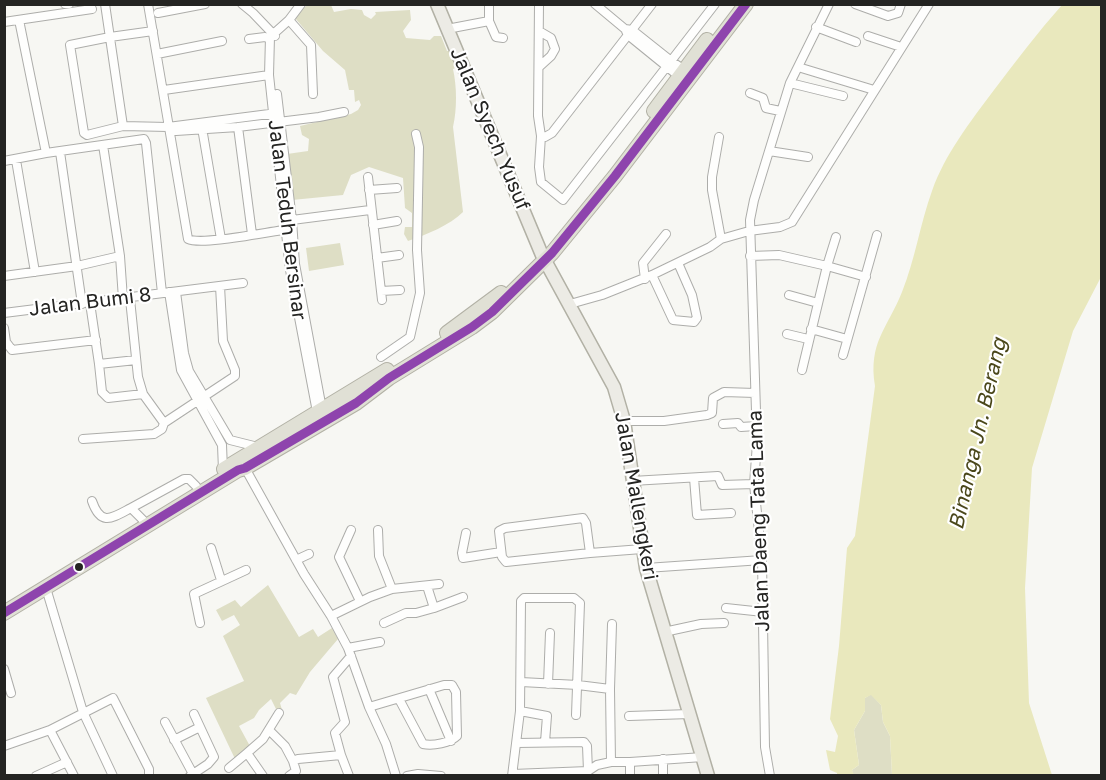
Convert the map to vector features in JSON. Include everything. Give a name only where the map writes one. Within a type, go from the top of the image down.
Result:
[{"type":"highway","points":[[4,613],[48,592],[86,558],[258,447],[387,375],[451,331],[544,259],[619,165],[735,4]]},
{"type":"highway","points":[[685,76],[746,4]]},
{"type":"highway","points":[[4,603],[356,403],[387,375]]},
{"type":"main road","name":"Jalan Syech Yusuf","points":[[436,4],[544,259]]},
{"type":"main road","name":"Jalan Mallengkeri","points":[[544,259],[614,387],[624,422],[646,568],[708,776]]},
{"type":"street","points":[[148,4],[188,240],[193,242],[252,234],[370,210]]},
{"type":"street","points":[[158,13],[172,7],[205,4]]},
{"type":"street","points":[[249,39],[273,36],[301,4]]},
{"type":"street","points":[[489,4],[489,21],[496,37],[503,38]]},
{"type":"street","points":[[595,4],[685,76]]},
{"type":"street","points":[[541,136],[547,137],[552,133],[628,31],[652,4]]},
{"type":"street","points":[[540,6],[538,101],[541,182],[563,200],[715,4]]},
{"type":"street","name":"Jalan Daeng Tata Lama","points":[[770,776],[765,747],[762,560],[754,484],[756,426],[749,231],[754,200],[789,83],[829,4]]},
{"type":"street","points":[[855,4],[888,16],[898,13],[902,4]]},
{"type":"street","points":[[570,304],[602,295],[649,277],[710,247],[721,239],[749,231],[780,227],[792,222],[929,4]]},
{"type":"street","points":[[106,5],[123,126]]},
{"type":"street","points":[[245,7],[250,18],[273,36]]},
{"type":"street","points":[[4,22],[92,9]]},
{"type":"street","points":[[19,20],[46,153]]},
{"type":"street","points":[[289,20],[311,45],[312,94]]},
{"type":"street","points":[[447,29],[489,21]]},
{"type":"street","points":[[816,27],[856,42]]},
{"type":"street","points":[[153,31],[70,45],[84,133],[87,135],[123,126],[169,129],[238,127],[276,117]]},
{"type":"street","points":[[539,31],[551,38],[555,49],[540,66]]},
{"type":"street","name":"Jalan Teduh Bersinar","points":[[273,36],[269,75],[290,226],[290,270],[319,411]]},
{"type":"street","name":"Jalan Teduh Bersinar","points":[[273,36],[276,117]]},
{"type":"street","points":[[868,36],[901,47]]},
{"type":"street","points":[[157,54],[222,41]]},
{"type":"street","points":[[798,66],[874,90]]},
{"type":"street","points":[[164,90],[269,75]]},
{"type":"street","points":[[789,83],[843,96]]},
{"type":"street","points":[[750,93],[763,98],[766,108],[780,111]]},
{"type":"street","name":"Jalan Teduh Bersinar","points":[[276,117],[319,117],[344,112]]},
{"type":"street","points":[[169,129],[276,117]]},
{"type":"street","points":[[238,127],[252,234]]},
{"type":"street","points":[[202,128],[221,239]]},
{"type":"street","points":[[381,357],[410,338],[420,293],[417,250],[419,147],[416,134]]},
{"type":"street","points":[[719,137],[712,190],[721,239]]},
{"type":"street","points":[[4,161],[142,138],[146,143],[181,370],[230,440],[258,447]]},
{"type":"street","points":[[103,145],[138,377],[144,394],[164,423]]},
{"type":"street","points":[[769,151],[808,157]]},
{"type":"street","points":[[60,152],[77,266],[96,340],[102,392],[108,398],[144,394]]},
{"type":"street","points":[[16,160],[35,272]]},
{"type":"street","points":[[368,177],[382,300]]},
{"type":"street","points":[[369,190],[397,188]]},
{"type":"street","points":[[373,225],[397,221]]},
{"type":"street","points":[[666,234],[644,261],[649,277],[673,320],[694,322],[697,318],[692,295],[678,263]]},
{"type":"street","points":[[843,355],[877,235]]},
{"type":"street","points":[[802,370],[808,339],[836,237]]},
{"type":"street","points":[[377,258],[399,255]]},
{"type":"street","points":[[750,256],[779,255],[866,277]]},
{"type":"street","points":[[4,276],[77,266],[120,256]]},
{"type":"street","name":"Jalan Bumi 8","points":[[4,314],[243,283]]},
{"type":"street","points":[[83,439],[154,434],[162,429],[164,423],[233,379],[236,374],[223,341],[220,286]]},
{"type":"street","points":[[381,291],[400,290]]},
{"type":"street","points":[[789,295],[818,303]]},
{"type":"street","points":[[4,328],[9,348],[18,349],[96,340]]},
{"type":"street","points":[[811,329],[847,339]]},
{"type":"street","points":[[787,334],[808,339]]},
{"type":"street","points":[[99,364],[136,360]]},
{"type":"street","points":[[624,422],[664,421],[707,415],[712,413],[713,398],[718,393],[755,393]]},
{"type":"street","points":[[201,399],[222,445],[223,470]]},
{"type":"street","points":[[723,424],[738,423],[741,427],[756,426]]},
{"type":"street","points":[[222,445],[230,440]]},
{"type":"street","points":[[245,468],[296,560],[332,616],[350,652],[396,776]]},
{"type":"street","points":[[632,481],[719,476],[722,485],[754,484]]},
{"type":"street","points":[[694,478],[697,515],[730,513]]},
{"type":"street","points":[[93,501],[96,512],[111,519],[184,479],[189,479],[196,486]]},
{"type":"street","points":[[131,508],[142,520]]},
{"type":"street","points":[[590,553],[586,523],[582,518],[502,529],[499,532],[502,559],[506,562],[642,549]]},
{"type":"street","points":[[351,530],[339,557],[360,601]]},
{"type":"street","points":[[378,530],[379,556],[392,590]]},
{"type":"street","points":[[466,533],[462,553],[464,558],[501,552]]},
{"type":"street","points":[[211,548],[221,580]]},
{"type":"street","points":[[296,560],[309,554]]},
{"type":"street","points":[[646,568],[762,560]]},
{"type":"street","points":[[200,623],[194,595],[221,580],[246,570]]},
{"type":"street","points":[[332,616],[360,601],[392,590],[439,584]]},
{"type":"street","points":[[427,586],[434,608]]},
{"type":"street","points":[[48,592],[83,712],[113,776]]},
{"type":"street","points":[[384,623],[406,613],[434,608],[463,597]]},
{"type":"street","points":[[576,715],[581,607],[579,601],[574,598],[526,597],[522,599],[520,711],[512,775],[592,772]]},
{"type":"street","points":[[726,608],[763,612]]},
{"type":"street","points":[[664,632],[701,624],[724,623]]},
{"type":"street","points":[[611,762],[612,624]]},
{"type":"street","points":[[548,684],[550,633]]},
{"type":"street","points":[[349,776],[335,733],[345,723],[333,677],[350,652],[380,642]]},
{"type":"street","points":[[4,669],[11,693]]},
{"type":"street","points":[[520,682],[610,689]]},
{"type":"street","points":[[369,707],[447,684],[454,687],[458,734],[452,741],[423,744],[399,699]]},
{"type":"street","points":[[429,689],[452,741]]},
{"type":"street","points":[[4,746],[50,730],[113,698],[148,769],[149,776]]},
{"type":"street","points":[[520,711],[547,716],[545,742]]},
{"type":"street","points":[[229,768],[260,742],[279,713]]},
{"type":"street","points":[[165,722],[191,775],[208,764],[214,757],[194,714]]},
{"type":"street","points":[[629,716],[690,714]]},
{"type":"street","points":[[174,740],[200,726]]},
{"type":"street","points":[[50,730],[74,776]]},
{"type":"street","points":[[269,730],[285,746],[297,769],[289,776]]},
{"type":"street","points":[[517,743],[584,742],[587,746],[592,772]]},
{"type":"street","points":[[247,753],[263,776]]},
{"type":"street","points":[[293,761],[341,755]]},
{"type":"street","points":[[592,772],[597,765],[611,762],[703,757]]},
{"type":"street","points":[[663,759],[663,776]]},
{"type":"street","points":[[36,776],[66,762]]},
{"type":"street","points":[[630,762],[630,776]]},
{"type":"street","points":[[407,776],[418,774],[441,776]]},
{"type":"shaded area","points":[[307,5],[331,5],[334,12],[362,10],[364,15],[371,19],[376,14],[375,12],[410,10],[411,20],[403,31],[406,38],[430,40],[434,36],[441,36],[447,51],[453,51],[461,65],[453,69],[456,98],[453,127],[463,212],[445,225],[408,241],[404,234],[405,227],[412,227],[412,213],[405,208],[403,178],[369,167],[351,175],[343,195],[292,200],[287,154],[308,151],[309,139],[302,135],[300,126],[351,114],[361,105],[359,100],[355,102],[354,90],[349,90],[345,70],[323,51],[295,18]]},
{"type":"shaded area","points":[[340,243],[344,265],[309,271],[306,248]]},
{"type":"shaded area","points":[[268,585],[299,637],[313,629],[318,637],[332,628],[338,639],[310,672],[296,695],[290,693],[280,703],[282,710],[277,711],[271,699],[254,718],[239,726],[251,748],[236,761],[206,698],[244,681],[223,636],[240,625],[234,615],[222,621],[216,610],[235,600],[241,607]]},
{"type":"shaded area","points":[[871,694],[881,705],[883,722],[890,736],[892,775],[853,775],[852,770],[859,765],[854,730],[865,711],[865,698]]},
{"type":"water","name":"Binanga Jn. Berang","points":[[1062,5],[1101,5],[1101,277],[1073,331],[1032,468],[1025,588],[1029,703],[1052,775],[892,775],[890,736],[883,722],[881,705],[871,695],[865,698],[865,711],[854,730],[859,765],[852,770],[854,775],[861,776],[837,775],[830,770],[826,750],[835,752],[838,736],[830,719],[847,548],[855,536],[875,386],[874,358],[877,347],[907,280],[928,204],[944,164],[985,102]]},
{"type":"transit line","points":[[4,613],[238,470],[356,403],[389,378],[472,327],[492,312],[552,253],[615,176],[746,4]]}]
